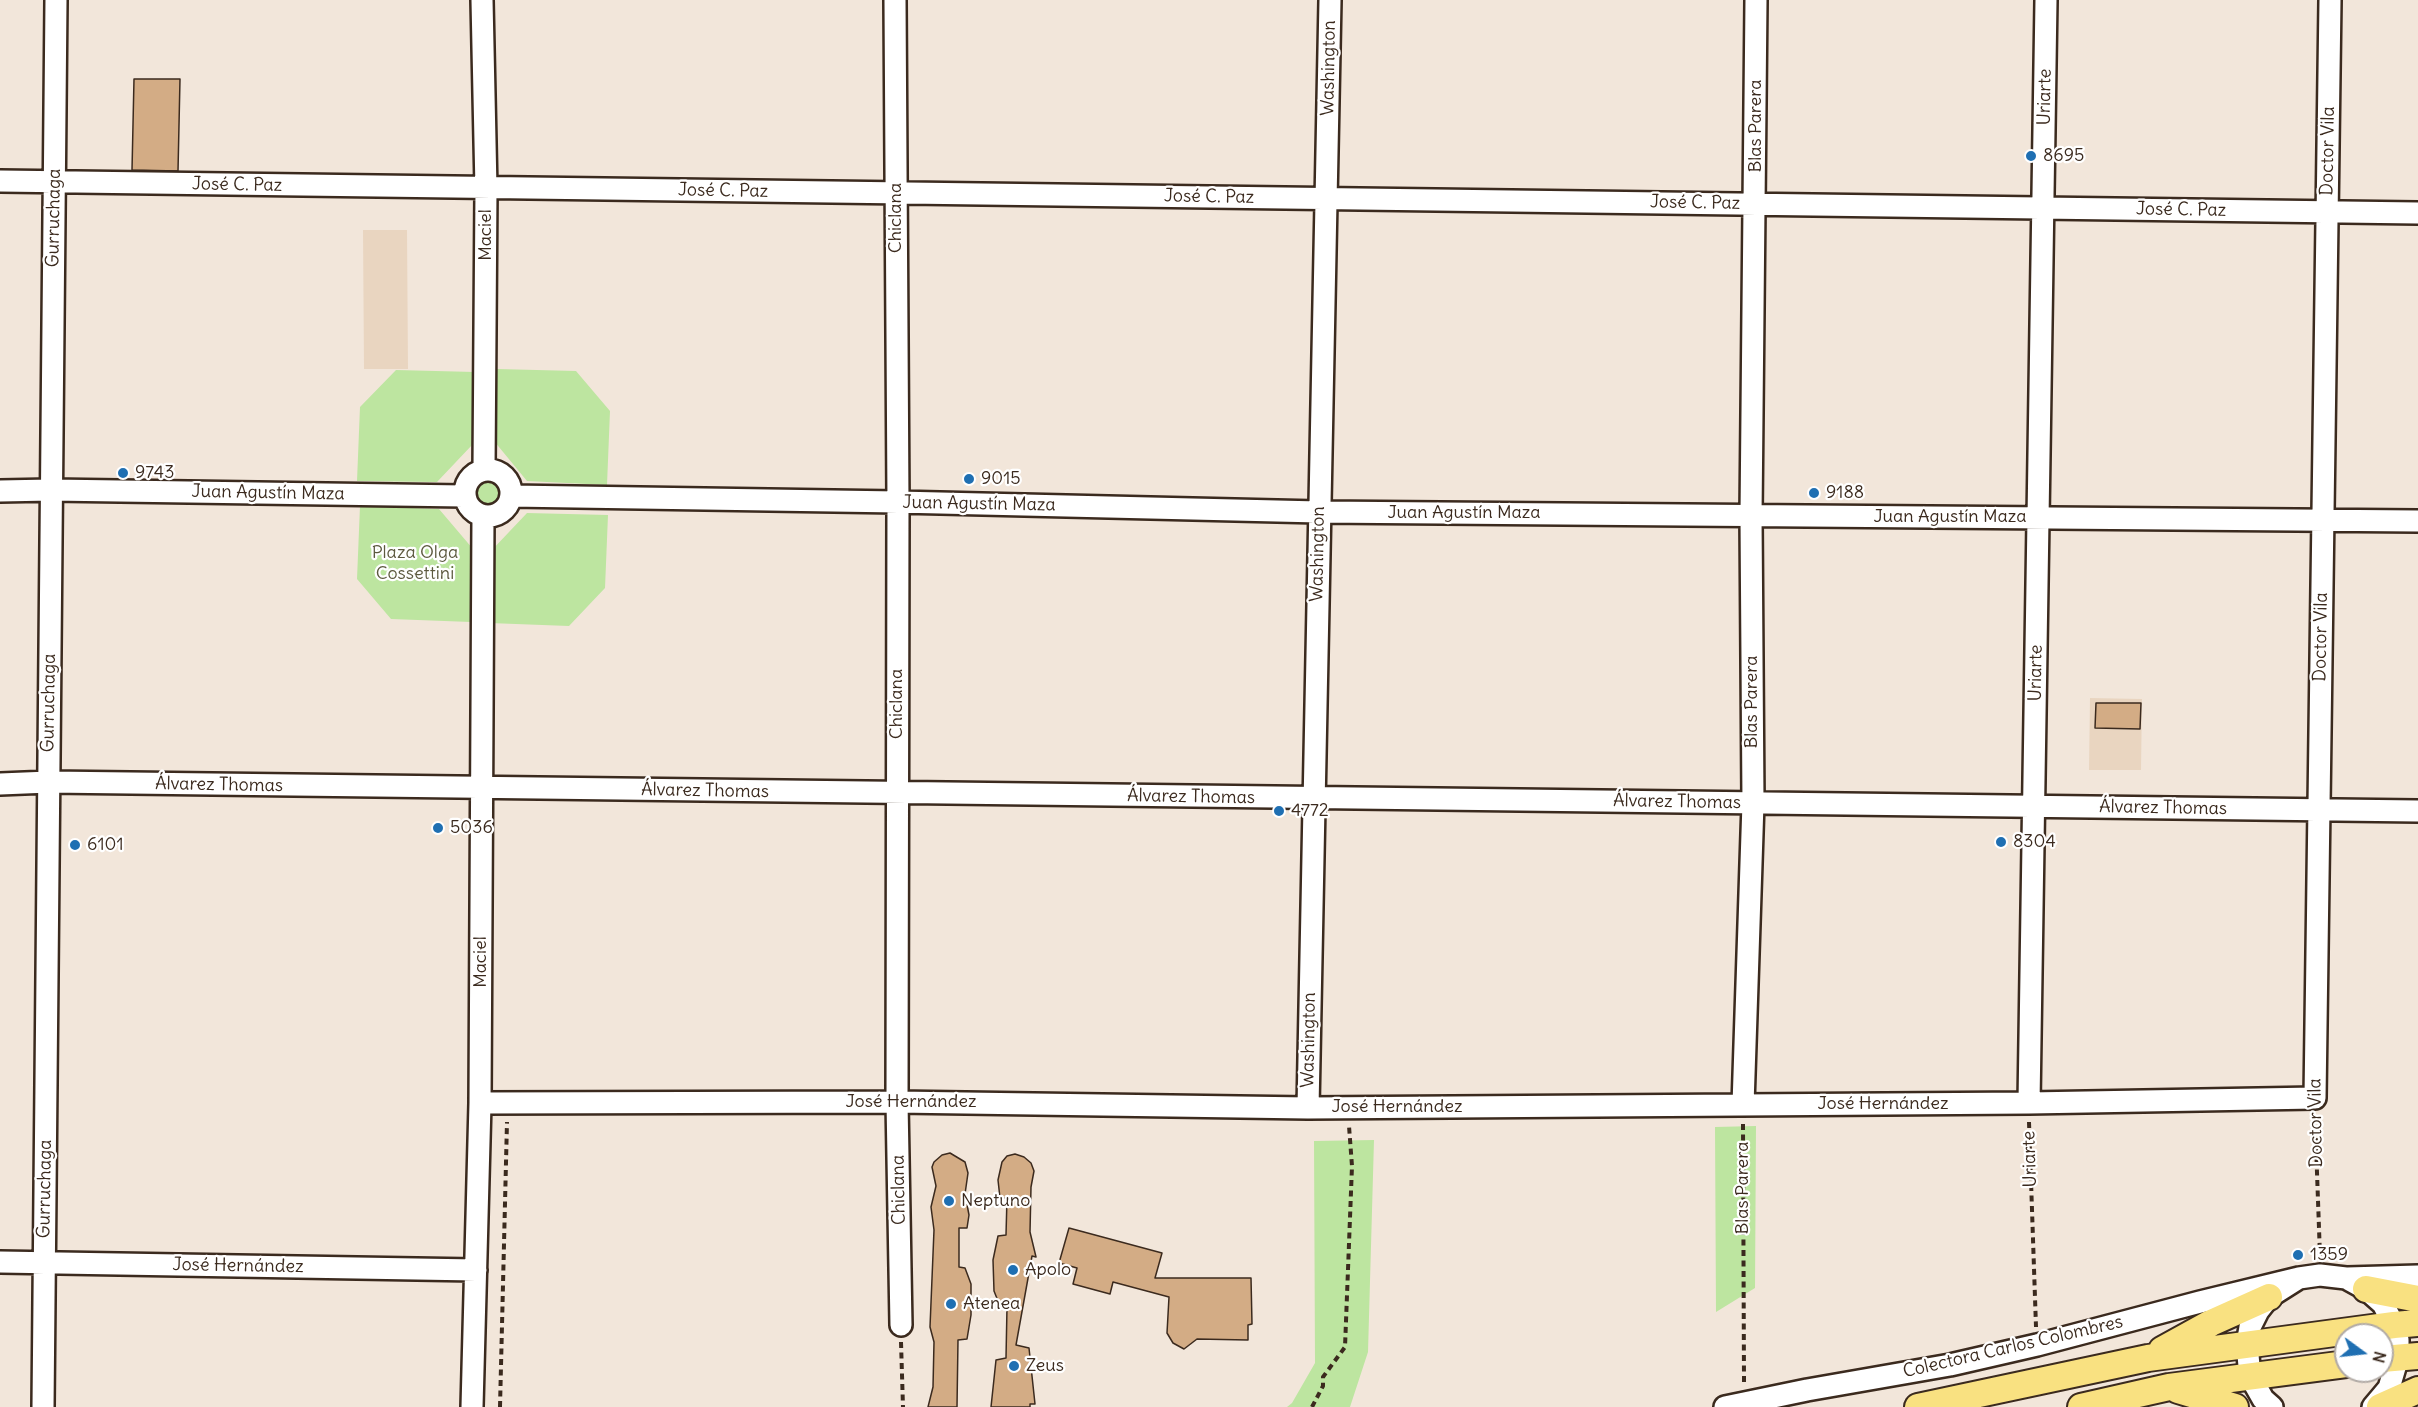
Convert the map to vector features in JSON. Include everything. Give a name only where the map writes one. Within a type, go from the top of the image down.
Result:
[{"type":"main road","points":[[2356,1284],[2418,1299]]},
{"type":"main road","points":[[2148,1358],[2211,1323],[2269,1297]]},
{"type":"main road","points":[[1918,1407],[2148,1358],[2406,1324]]},
{"type":"main road","points":[[2081,1407],[2169,1387],[2334,1366]]},
{"type":"main road","points":[[2169,1387],[2235,1407]]},
{"type":"main road","points":[[2380,1407],[2418,1390]]},
{"type":"street","name":"Gurruchaga","points":[[43,1407],[56,0]]},
{"type":"street","name":"Maciel","points":[[482,0],[486,189],[484,469]]},
{"type":"street","name":"Chiclana","points":[[895,0],[898,502],[897,1102],[901,1325]]},
{"type":"street","name":"Washington","points":[[1308,1108],[1330,0]]},
{"type":"street","name":"Blas Parera","points":[[1743,1105],[1753,803],[1751,516],[1756,0]]},
{"type":"street","name":"Uriarte","points":[[2028,1103],[2046,0]]},
{"type":"street","name":"Doctor Vila","points":[[2315,1098],[2330,0]]},
{"type":"street","name":"José C. Paz","points":[[0,181],[2418,213]]},
{"type":"street","points":[[484,469],[501,473],[507,479],[511,496],[504,509],[498,514],[483,516],[468,507],[464,496],[469,479],[475,472],[484,469]]},
{"type":"street","name":"Juan Agustín Maza","points":[[0,491],[464,496]]},
{"type":"street","name":"Juan Agustín Maza","points":[[511,496],[1319,512],[2418,521]]},
{"type":"street","name":"Maciel","points":[[472,1407],[480,1103],[483,516]]},
{"type":"street","name":"Álvarez Thomas","points":[[0,784],[48,782],[2418,811]]},
{"type":"street","name":"José Hernández","points":[[480,1103],[897,1102],[1308,1108],[2028,1103],[2315,1098]]},
{"type":"street","name":"José Hernández","points":[[0,1262],[476,1270]]},
{"type":"street","name":"Colectora Carlos Colombres","points":[[1735,1405],[1950,1365],[2299,1278],[2320,1275],[2356,1284]]},
{"type":"street","points":[[2356,1284],[2418,1275]]},
{"type":"street","points":[[2272,1407],[2263,1399],[2250,1377],[2247,1345],[2250,1327],[2258,1311],[2269,1297],[2299,1278]]},
{"type":"street","points":[[2356,1284],[2406,1324],[2398,1340],[2399,1357],[2389,1388],[2373,1407]]},
{"type":"path","name":"Doctor Vila","points":[[2315,1098],[2320,1275]]},
{"type":"path","points":[[500,1407],[507,1103]]},
{"type":"path","name":"Uriarte","points":[[2028,1103],[2037,1345]]},
{"type":"path","name":"Blas Parera","points":[[1735,1405],[1743,1105]]},
{"type":"path","points":[[1312,1407],[1323,1386],[1323,1377],[1345,1347],[1352,1166],[1348,1107]]},
{"type":"path","points":[[901,1325],[903,1407]]},
{"type":"shaded area","points":[[363,230],[407,230],[408,369],[364,369]]},
{"type":"shaded area","points":[[2090,698],[2142,699],[2141,770],[2089,770]]},
{"type":"green space","points":[[497,369],[576,371],[610,411],[607,485],[527,481],[494,441]]},
{"type":"green space","points":[[396,370],[475,372],[473,444],[437,482],[357,481],[360,407]]},
{"type":"green space","name":"Plaza Olga Cossettini","points":[[487,477],[493,478],[501,486],[501,498],[493,506],[487,507],[481,506],[473,498],[472,492],[473,486],[481,478]]},
{"type":"green space","name":"Plaza Olga Cossettini","points":[[360,506],[439,509],[473,549],[471,622],[391,619],[357,579]]},
{"type":"green space","name":"Plaza Olga Cossettini","points":[[527,513],[608,515],[605,588],[569,626],[489,623],[491,551]]},
{"type":"green space","points":[[1756,1126],[1755,1288],[1716,1312],[1715,1127]]},
{"type":"green space","points":[[1374,1140],[1368,1352],[1350,1407],[1287,1407],[1292,1403],[1315,1363],[1314,1141]]},
{"type":"building","points":[[134,79],[180,79],[178,171],[132,170]]},
{"type":"building","points":[[2096,703],[2141,703],[2140,729],[2095,728]]},
{"type":"building","points":[[950,1153],[965,1162],[968,1173],[965,1194],[969,1215],[967,1228],[959,1228],[959,1267],[965,1268],[971,1284],[971,1315],[967,1339],[958,1340],[957,1407],[928,1407],[933,1387],[934,1342],[930,1327],[934,1230],[931,1207],[936,1186],[932,1167],[942,1155]]},
{"type":"building","points":[[1015,1154],[1031,1163],[1034,1171],[1031,1187],[1030,1232],[1036,1257],[1032,1256],[1016,1345],[1029,1348],[1035,1404],[1030,1404],[1030,1407],[991,1407],[996,1360],[1006,1358],[1007,1307],[1000,1306],[994,1291],[993,1260],[998,1236],[1006,1235],[1007,1198],[1000,1198],[998,1180],[1002,1162],[1007,1156]]},
{"type":"building","points":[[1069,1228],[1162,1253],[1155,1278],[1251,1278],[1252,1324],[1248,1325],[1248,1340],[1197,1339],[1184,1349],[1173,1343],[1167,1333],[1169,1297],[1113,1282],[1110,1294],[1073,1284],[1077,1268],[1059,1263]]},
{"type":"place","name":"8695","points":[[2031,156]]},
{"type":"place","name":"9743","points":[[123,473]]},
{"type":"place","name":"9015","points":[[969,479]]},
{"type":"place","name":"9188","points":[[1814,493]]},
{"type":"place","name":"4772","points":[[1279,811]]},
{"type":"place","name":"5036","points":[[438,828]]},
{"type":"place","name":"8304","points":[[2001,842]]},
{"type":"place","name":"6101","points":[[75,845]]},
{"type":"place","name":"Neptuno","points":[[949,1201]]},
{"type":"place","name":"1359","points":[[2298,1255]]},
{"type":"place","name":"Apolo","points":[[1013,1270]]},
{"type":"place","name":"Atenea","points":[[951,1304]]},
{"type":"place","name":"Zeus","points":[[1014,1366]]}]
